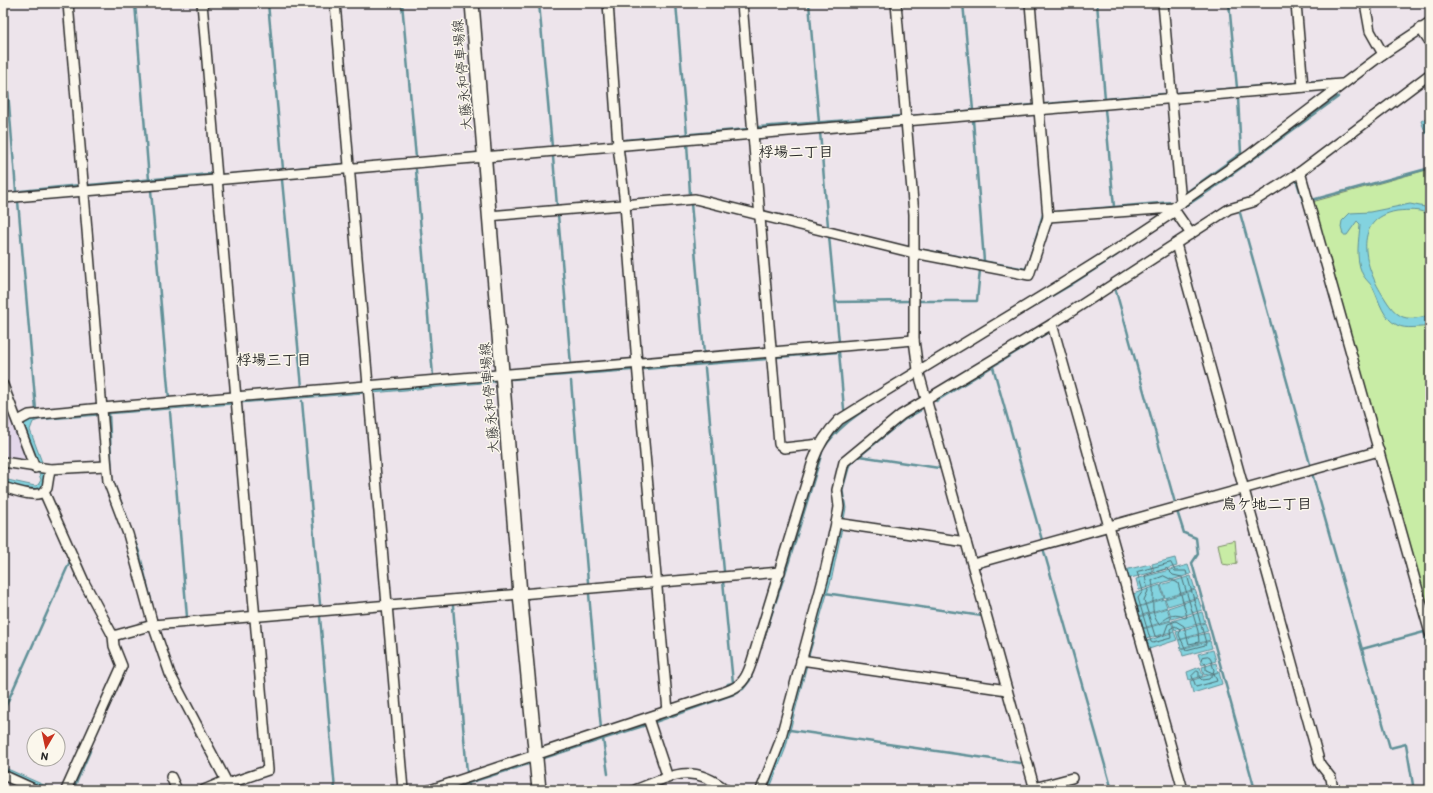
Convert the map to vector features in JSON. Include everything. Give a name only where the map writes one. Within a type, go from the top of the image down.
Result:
[{"type":"main road","name":"大藤永和停車場線","points":[[472,3],[520,594],[539,790]]},
{"type":"street","points":[[68,3],[108,481],[131,542],[153,625],[170,674],[228,785]]},
{"type":"street","points":[[202,3],[268,770],[228,785],[204,790]]},
{"type":"street","points":[[335,3],[403,790]]},
{"type":"street","points":[[608,3],[618,146],[625,204],[637,364],[668,711]]},
{"type":"street","points":[[742,3],[779,444],[784,448],[820,444]]},
{"type":"street","points":[[896,3],[914,214],[914,340],[918,370],[1035,789],[1072,778]]},
{"type":"street","points":[[489,216],[695,199],[914,253],[1029,275],[1048,217],[1030,3]]},
{"type":"street","points":[[1163,3],[1170,99],[1181,203]]},
{"type":"street","points":[[1296,3],[1303,87]]},
{"type":"street","points":[[1365,3],[1365,12],[1370,31],[1383,54]]},
{"type":"street","points":[[430,790],[648,718],[727,691],[741,684],[746,677],[751,664],[820,444],[831,428],[839,420],[918,370],[1062,285],[1174,210],[1181,203],[1248,156],[1341,84],[1420,28],[1430,23]]},
{"type":"street","points":[[1420,28],[1430,43]]},
{"type":"street","points":[[761,790],[779,744],[824,576],[839,507],[837,490],[844,462],[901,415],[1052,324],[1229,209],[1253,202],[1300,172],[1430,74]]},
{"type":"street","points":[[3,198],[1341,84]]},
{"type":"street","points":[[1300,172],[1430,632]]},
{"type":"street","points":[[1048,217],[1174,210]]},
{"type":"street","points":[[1174,210],[1191,234]]},
{"type":"street","points":[[1176,244],[1320,764],[1331,778],[1333,790]]},
{"type":"street","points":[[1052,324],[1183,790]]},
{"type":"street","points":[[18,421],[29,415],[102,408],[503,376],[914,340]]},
{"type":"street","points":[[3,385],[18,421],[42,468],[47,488],[41,494],[34,494],[3,487]]},
{"type":"street","points":[[973,564],[1379,451]]},
{"type":"street","points":[[3,462],[42,468],[106,466]]},
{"type":"street","points":[[44,492],[86,584],[113,636],[114,646],[122,666],[66,790]]},
{"type":"street","points":[[836,523],[966,542]]},
{"type":"street","points":[[113,636],[153,625],[780,572]]},
{"type":"street","points":[[801,660],[1007,690]]},
{"type":"street","points":[[648,718],[668,778]]},
{"type":"street","points":[[636,790],[668,778],[687,773],[710,778],[726,790]]},
{"type":"street","points":[[3,775],[36,790]]},
{"type":"street","points":[[171,777],[177,790]]},
{"type":"shaded area","points":[[3,391],[31,464],[3,458]]},
{"type":"green space","points":[[1430,169],[1430,617],[1312,202]]},
{"type":"green space","points":[[1235,540],[1237,563],[1229,565],[1222,564],[1218,544]]},
{"type":"water","points":[[1430,116],[1430,131],[1426,134],[1421,121]]},
{"type":"water","points":[[1410,204],[1430,208],[1430,215],[1419,211],[1410,210],[1397,211],[1382,216],[1372,224],[1367,234],[1367,260],[1377,286],[1392,308],[1406,318],[1416,318],[1430,315],[1430,327],[1409,328],[1397,325],[1388,318],[1382,310],[1373,288],[1363,275],[1360,267],[1358,249],[1360,224],[1357,221],[1347,235],[1343,235],[1341,227],[1342,221],[1350,213],[1370,212]]},
{"type":"water","points":[[1049,330],[1050,332],[936,402],[935,400]]},
{"type":"water","points":[[494,380],[494,382],[372,393],[372,389]]},
{"type":"water","points":[[364,389],[364,393],[240,403],[240,400]]},
{"type":"water","points":[[233,400],[233,404],[108,414],[108,411]]},
{"type":"water","points":[[920,408],[921,411],[905,420],[850,465],[843,490],[846,508],[844,519],[841,518],[840,489],[847,464],[904,418]]},
{"type":"water","points":[[99,412],[100,415],[39,420],[33,422],[30,430],[46,473],[44,488],[36,491],[3,484],[3,479],[35,486],[38,485],[41,480],[24,428],[24,424],[33,417]]},
{"type":"water","points":[[839,528],[842,528],[832,577],[809,656],[807,655]]},
{"type":"water","points":[[1175,558],[1177,566],[1154,572],[1152,564]]},
{"type":"water","points":[[1150,564],[1153,572],[1127,579],[1125,570]]},
{"type":"water","points":[[1188,565],[1191,574],[1139,590],[1136,579]]},
{"type":"water","points":[[1191,576],[1195,589],[1165,598],[1161,585]]},
{"type":"water","points":[[1160,585],[1164,598],[1137,607],[1133,594]]},
{"type":"water","points":[[1195,590],[1198,597],[1168,606],[1165,599]]},
{"type":"water","points":[[1198,598],[1202,610],[1172,619],[1168,608]]},
{"type":"water","points":[[1164,599],[1167,607],[1139,616],[1136,608]]},
{"type":"water","points":[[1167,608],[1171,620],[1143,628],[1139,617]]},
{"type":"water","points":[[1202,612],[1205,622],[1175,630],[1172,621]]},
{"type":"water","points":[[1171,621],[1174,631],[1146,639],[1143,629]]},
{"type":"water","points":[[1205,623],[1208,631],[1179,640],[1208,633],[1210,640],[1181,648],[1176,632]]},
{"type":"water","points":[[1174,632],[1177,640],[1149,649],[1147,641]]},
{"type":"water","points":[[1210,641],[1212,648],[1183,656],[1181,649]]},
{"type":"water","points":[[1213,650],[1216,661],[1202,665],[1198,654]]},
{"type":"water","points":[[1216,663],[1218,672],[1204,675],[1202,667]]},
{"type":"water","points":[[804,664],[807,665],[785,750],[770,788],[769,787],[782,749]]},
{"type":"water","points":[[1200,667],[1203,676],[1189,680],[1187,672]]},
{"type":"water","points":[[1219,672],[1222,684],[1193,693],[1190,681]]},
{"type":"water","points":[[3,767],[55,790],[49,790],[3,770]]},
{"type":"waterway","points":[[135,3],[149,180]]},
{"type":"waterway","points":[[268,3],[283,169]]},
{"type":"waterway","points":[[402,3],[416,158]]},
{"type":"waterway","points":[[539,3],[552,147]]},
{"type":"waterway","points":[[676,3],[687,135]]},
{"type":"waterway","points":[[809,3],[819,123]]},
{"type":"waterway","points":[[963,3],[973,110]]},
{"type":"waterway","points":[[1097,3],[1105,99]]},
{"type":"waterway","points":[[1229,3],[1237,88]]},
{"type":"waterway","points":[[3,29],[16,191]]},
{"type":"waterway","points":[[1310,82],[1331,80]]},
{"type":"waterway","points":[[1178,93],[1297,83]]},
{"type":"waterway","points":[[1045,104],[1164,94]]},
{"type":"waterway","points":[[1186,206],[1212,189],[1338,97]]},
{"type":"waterway","points":[[1187,192],[1241,153],[1238,98]]},
{"type":"waterway","points":[[911,116],[1033,105]]},
{"type":"waterway","points":[[1105,109],[1114,207]]},
{"type":"waterway","points":[[759,127],[900,116]]},
{"type":"waterway","points":[[973,120],[984,261]]},
{"type":"waterway","points":[[625,140],[747,129]]},
{"type":"waterway","points":[[820,132],[828,226]]},
{"type":"waterway","points":[[687,143],[690,194]]},
{"type":"waterway","points":[[434,157],[476,153]]},
{"type":"waterway","points":[[553,157],[557,206]]},
{"type":"waterway","points":[[222,175],[344,164]]},
{"type":"waterway","points":[[1312,200],[1430,168]]},
{"type":"waterway","points":[[416,170],[433,376]]},
{"type":"waterway","points":[[89,185],[210,174]]},
{"type":"waterway","points":[[1295,180],[1296,179],[1303,201]]},
{"type":"waterway","points":[[282,180],[302,387]]},
{"type":"waterway","points":[[21,191],[80,185]]},
{"type":"waterway","points":[[151,190],[169,399]]},
{"type":"waterway","points":[[18,201],[36,410]]},
{"type":"waterway","points":[[1055,212],[1172,202]]},
{"type":"waterway","points":[[691,203],[704,354]]},
{"type":"waterway","points":[[1240,213],[1310,464]]},
{"type":"waterway","points":[[1029,261],[1043,214]]},
{"type":"waterway","points":[[558,215],[571,365]]},
{"type":"waterway","points":[[829,236],[839,342]]},
{"type":"waterway","points":[[918,249],[1026,269],[1027,266]]},
{"type":"waterway","points":[[1024,312],[1069,286],[1117,255]]},
{"type":"waterway","points":[[919,301],[977,301],[980,270]]},
{"type":"waterway","points":[[1116,291],[1175,503]]},
{"type":"waterway","points":[[835,302],[909,301]]},
{"type":"waterway","points":[[778,357],[839,352],[844,409]]},
{"type":"waterway","points":[[644,369],[767,359]]},
{"type":"waterway","points":[[993,367],[1042,540]]},
{"type":"waterway","points":[[705,368],[724,571]]},
{"type":"waterway","points":[[512,379],[631,370]]},
{"type":"waterway","points":[[571,381],[588,582]]},
{"type":"waterway","points":[[302,401],[320,604]]},
{"type":"waterway","points":[[652,723],[734,694],[743,689],[750,680],[789,561],[823,449],[840,429],[873,404]]},
{"type":"waterway","points":[[170,412],[187,617]]},
{"type":"waterway","points":[[109,413],[112,479],[127,518]]},
{"type":"waterway","points":[[859,456],[939,468]]},
{"type":"waterway","points":[[1312,473],[1390,748],[1406,744],[1413,785]]},
{"type":"waterway","points":[[1177,511],[1184,533],[1196,538],[1198,554],[1192,563],[1255,790]]},
{"type":"waterway","points":[[132,534],[139,552],[152,604]]},
{"type":"waterway","points":[[1043,548],[1112,790]]},
{"type":"waterway","points":[[3,712],[71,559]]},
{"type":"waterway","points":[[723,581],[733,683],[728,684],[725,688]]},
{"type":"waterway","points":[[825,593],[982,616]]},
{"type":"waterway","points":[[589,594],[601,729]]},
{"type":"waterway","points":[[453,606],[467,773]]},
{"type":"waterway","points":[[320,617],[335,790]]},
{"type":"waterway","points":[[1362,649],[1424,632],[1430,653]]},
{"type":"waterway","points":[[103,718],[115,693]]},
{"type":"waterway","points":[[544,758],[646,725]]},
{"type":"waterway","points":[[790,730],[1020,763]]},
{"type":"waterway","points":[[603,739],[608,774]]},
{"type":"waterway","points":[[73,790],[90,751]]},
{"type":"waterway","points":[[446,790],[528,764]]},
{"type":"waterway","points":[[468,783],[470,790]]},
{"type":"district","name":"桴場二丁目","points":[[796,152]]},
{"type":"district","name":"桴場三丁目","points":[[274,360]]},
{"type":"district","name":"鳥ケ地二丁目","points":[[1267,504]]}]
